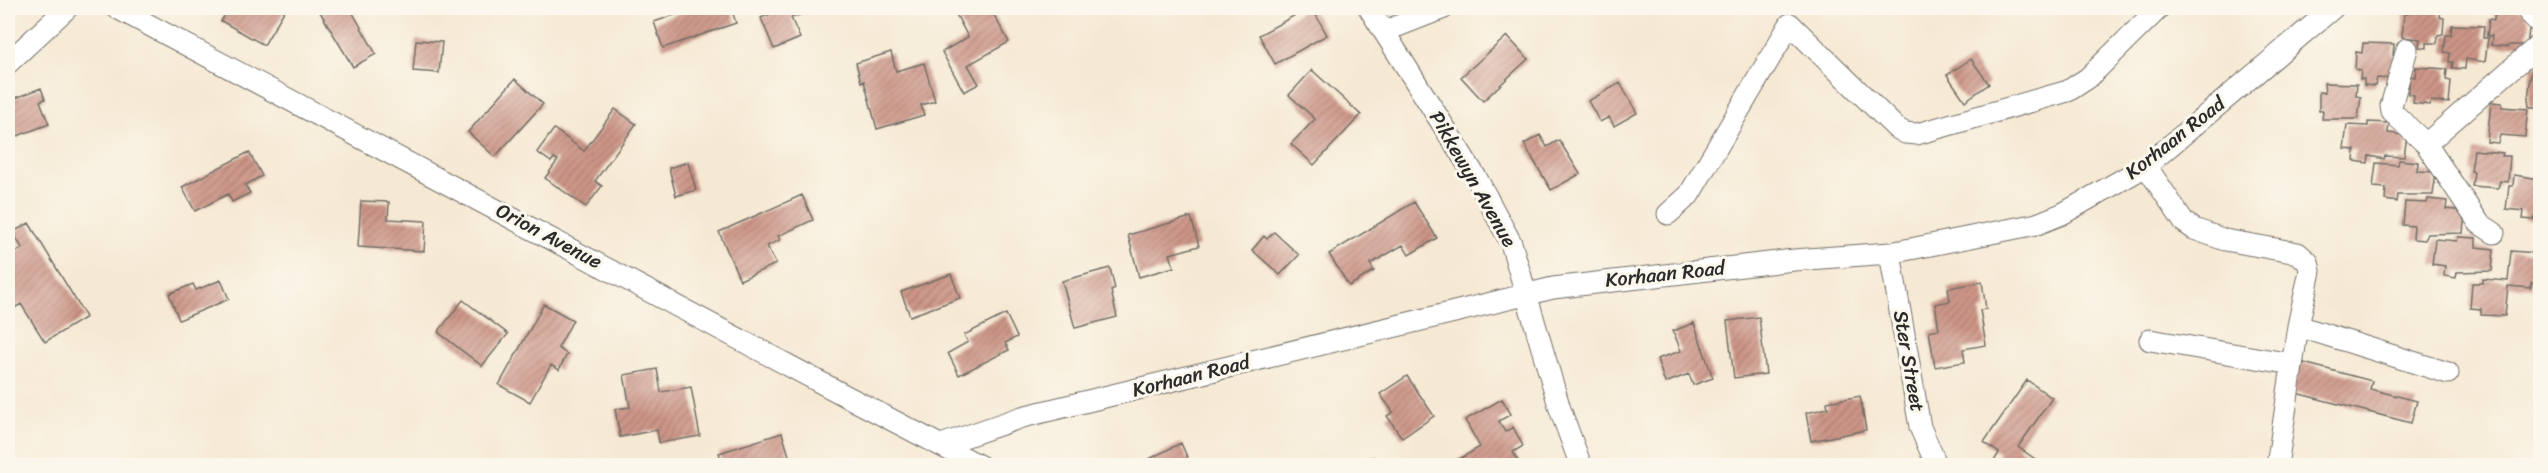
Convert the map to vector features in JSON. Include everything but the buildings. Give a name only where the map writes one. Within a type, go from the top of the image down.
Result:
[{"type":"street","points":[[8,63],[66,8]]},
{"type":"street","name":"Orion Avenue","points":[[117,8],[980,465]]},
{"type":"street","name":"Pikkewyn Avenue","points":[[1369,8],[1493,208],[1514,250],[1560,409],[1581,465]]},
{"type":"street","points":[[1385,31],[1444,8]]},
{"type":"street","points":[[1668,214],[1689,195],[1793,16],[1895,128],[1905,133],[1917,134],[2068,91],[2088,78],[2159,8]]},
{"type":"street","name":"Korhaan Road","points":[[941,445],[1022,417],[1528,294],[1608,280],[1794,260],[1890,253],[2037,224],[2062,214],[2146,166],[2333,8]]},
{"type":"street","points":[[2526,8],[2541,24]]},
{"type":"street","points":[[2426,144],[2541,44]]},
{"type":"street","points":[[2407,49],[2391,106],[2395,116],[2426,144],[2479,223],[2493,233]]},
{"type":"street","points":[[2146,166],[2184,222],[2194,229],[2225,240],[2298,253],[2304,258],[2310,271],[2298,326],[2277,465]]},
{"type":"street","name":"Ster Street","points":[[1890,253],[1920,427],[1937,465]]},
{"type":"street","points":[[2298,326],[2448,373]]},
{"type":"street","points":[[2150,340],[2292,364]]}]
